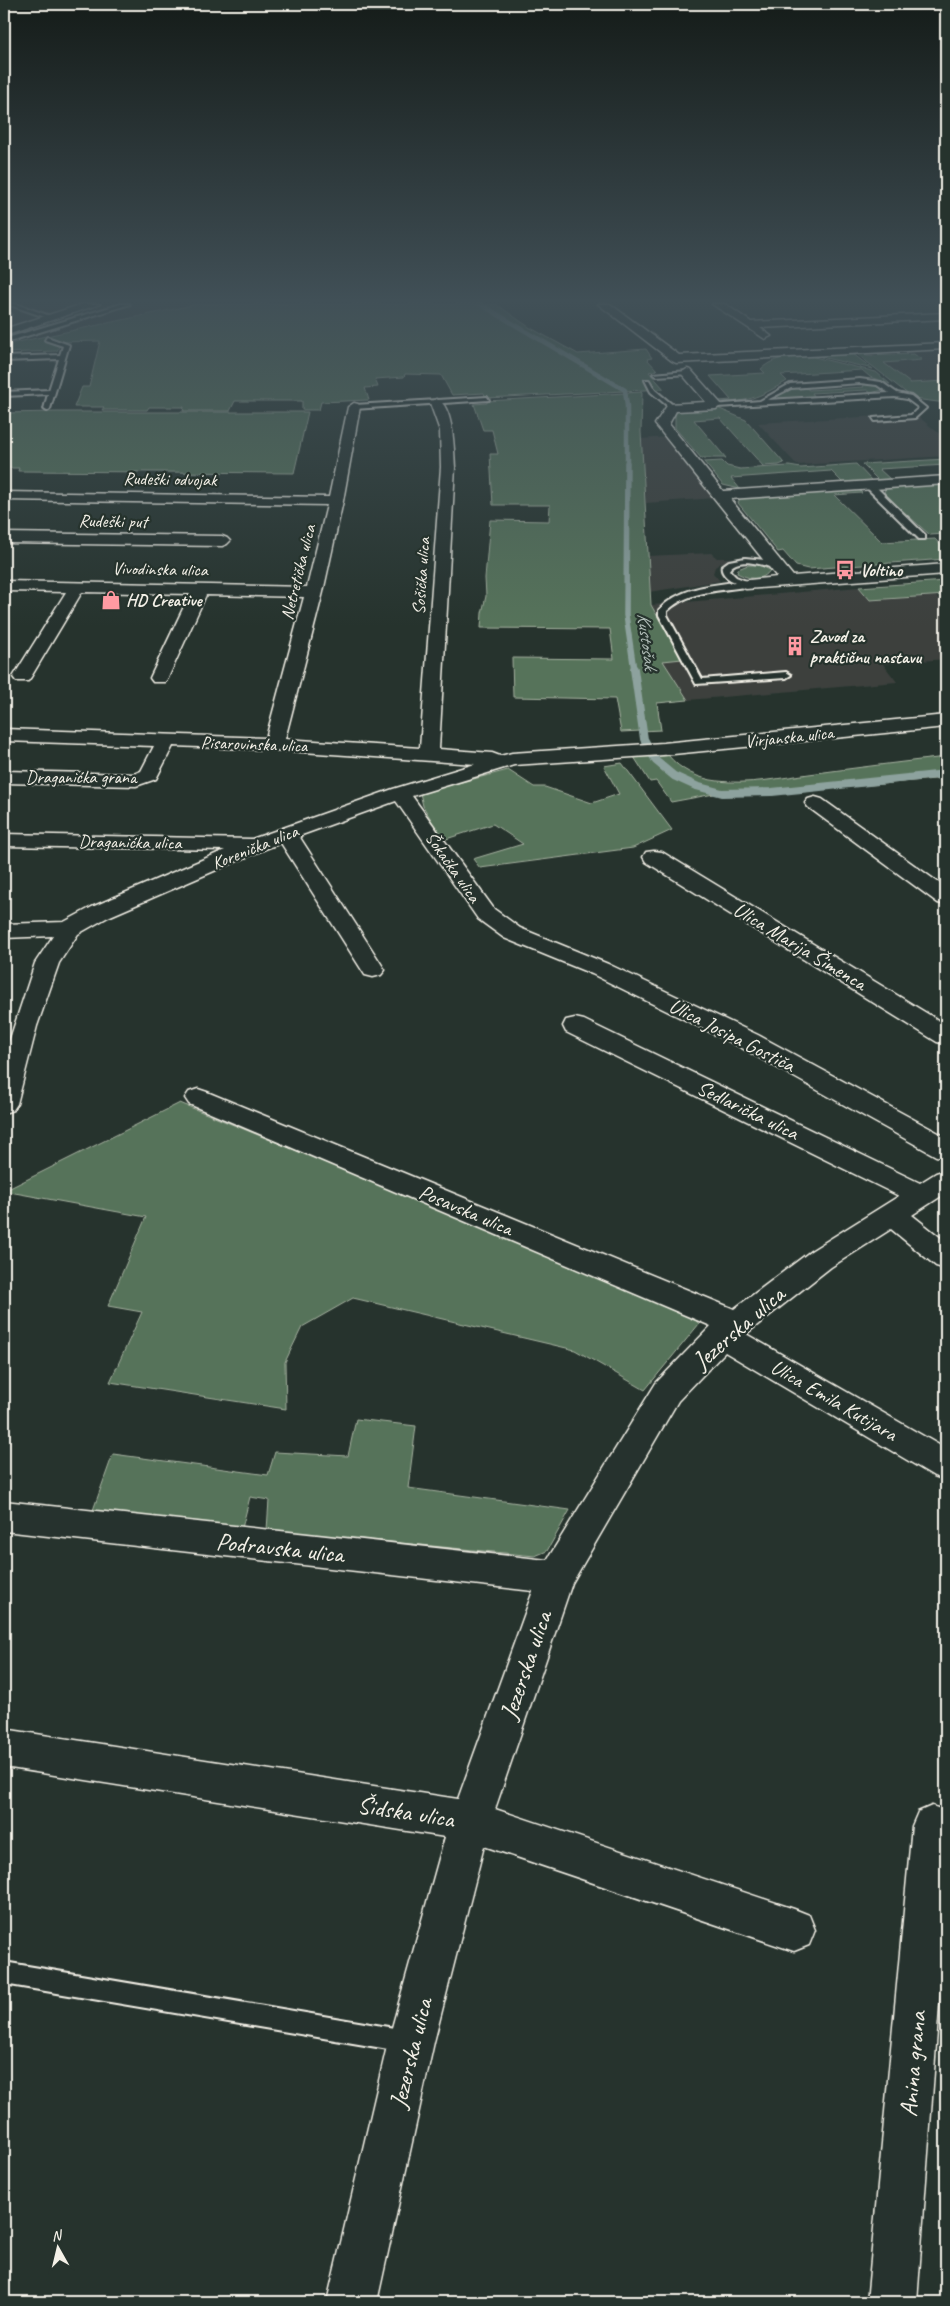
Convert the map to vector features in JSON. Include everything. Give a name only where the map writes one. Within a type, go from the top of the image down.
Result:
[{"type":"street","name":"Netretička ulica","points":[[274,744],[315,592],[336,501],[353,412]]},
{"type":"street","name":"Sošička ulica","points":[[429,754],[448,467],[446,431],[439,412]]},
{"type":"street","points":[[668,412],[662,424],[789,581]]},
{"type":"street","points":[[721,495],[946,480]]},
{"type":"street","name":"Rudeški odvojak","points":[[4,496],[336,501]]},
{"type":"street","name":"Rudeški put","points":[[4,538],[222,540]]},
{"type":"street","points":[[746,584],[946,569]]},
{"type":"street","name":"Vivodinska ulica","points":[[4,586],[315,592]]},
{"type":"street","points":[[22,677],[77,587]]},
{"type":"street","points":[[159,678],[200,590]]},
{"type":"street","name":"Virjanska ulica","points":[[631,751],[946,721]]},
{"type":"street","name":"Pisarovinska ulica","points":[[4,735],[274,744],[429,754],[503,761]]},
{"type":"street","name":"Draganićka grana","points":[[4,777],[136,780],[149,775],[167,740]]},
{"type":"street","name":"Korenička ulica","points":[[4,1104],[14,1027],[47,963],[69,929],[100,912],[257,844],[400,793],[503,761],[538,756],[631,751]]},
{"type":"street","name":"Šokačka ulica","points":[[400,793],[486,914],[512,933]]},
{"type":"street","points":[[815,803],[946,898]]},
{"type":"street","points":[[286,833],[373,970]]},
{"type":"street","name":"Draganićka ulica","points":[[4,840],[257,844]]},
{"type":"street","name":"Ulica Marija Šimenca","points":[[654,857],[946,1036]]},
{"type":"street","points":[[4,931],[69,929]]},
{"type":"street","name":"Ulica Josipa Gostiča","points":[[512,933],[600,969],[748,1041],[946,1149]]},
{"type":"street","name":"Sedlarička ulica","points":[[575,1026],[920,1196],[946,1258]]},
{"type":"street","name":"Posavska ulica","points":[[198,1098],[729,1329]]},
{"type":"street","name":"Jezerska ulica","points":[[352,2302],[411,2042],[470,1821],[556,1577],[667,1392],[729,1329],[821,1258],[920,1196]]},
{"type":"street","name":"Ulica Emila Kutijara","points":[[729,1329],[946,1466]]},
{"type":"street","name":"Podravska ulica","points":[[4,1516],[556,1577]]},
{"type":"street","name":"Šidska ulica","points":[[4,1748],[470,1821],[794,1930]]},
{"type":"street","name":"Anina grana","points":[[892,2302],[932,1826]]},
{"type":"lane","points":[[875,419],[913,417],[919,412]]},
{"type":"lane","points":[[869,485],[922,537]]},
{"type":"lane","points":[[746,584],[728,574],[725,570],[726,566],[738,562],[755,561],[778,567]]},
{"type":"lane","points":[[746,584],[718,587],[677,599],[670,602],[663,610],[663,615],[699,682],[786,675]]},
{"type":"lane","points":[[4,1973],[411,2042]]},
{"type":"shaded area","points":[[915,414],[946,439],[946,456],[797,465],[758,423]]},
{"type":"shaded area","points":[[668,437],[716,498],[646,503],[641,439]]},
{"type":"shaded area","points":[[711,553],[717,558],[735,558],[715,567],[713,573],[720,581],[649,592],[647,556]]},
{"type":"shaded area","name":"Zavod za praktičnu nastavu","points":[[859,587],[870,600],[935,595],[946,607],[946,659],[883,664],[897,682],[688,700],[663,661],[681,659],[651,605]]},
{"type":"green space","points":[[308,412],[294,473],[18,471],[19,468],[4,468],[4,413]]},
{"type":"green space","points":[[477,412],[642,412],[641,432],[651,605],[682,659],[663,661],[688,700],[657,703],[661,730],[621,732],[615,699],[513,697],[512,658],[614,659],[610,629],[481,628],[486,596],[485,578],[490,520],[549,521],[550,505],[493,505],[490,454],[498,454],[492,430],[483,430]]},
{"type":"green space","points":[[675,412],[726,412],[746,420],[784,463],[763,466],[720,418],[694,420],[726,458],[701,458],[675,428]]},
{"type":"green space","points":[[946,459],[946,465],[879,469],[891,480],[879,481],[862,464]]},
{"type":"green space","points":[[722,461],[727,466],[740,469],[789,466],[801,468],[856,464],[872,481],[843,483],[831,471],[731,478],[740,489],[723,485],[704,462]]},
{"type":"green space","points":[[946,482],[946,534],[930,535],[884,494],[885,489],[891,486]]},
{"type":"green space","points":[[858,489],[862,493],[834,495],[882,542],[935,539],[946,551],[946,559],[808,569],[796,566],[783,551],[778,552],[738,503],[740,498]]},
{"type":"green space","points":[[748,565],[759,565],[770,570],[759,578],[746,577],[737,573],[738,569]]},
{"type":"green space","points":[[946,581],[946,595],[870,600],[859,587]]},
{"type":"green space","points":[[668,755],[678,765],[697,776],[729,782],[764,780],[946,757],[946,778],[773,794],[714,794],[671,802],[656,781],[650,782],[634,757]]},
{"type":"green space","points":[[622,763],[672,830],[633,848],[480,868],[473,859],[523,844],[493,824],[443,840],[423,806],[420,793],[508,770],[534,787],[545,787],[592,803],[619,794],[604,766]]},
{"type":"green space","points":[[180,1103],[688,1311],[699,1324],[645,1390],[575,1350],[353,1298],[302,1327],[285,1362],[286,1409],[110,1382],[142,1312],[108,1306],[146,1217],[4,1191]]},
{"type":"green space","points":[[356,1419],[416,1426],[408,1488],[570,1510],[547,1551],[535,1556],[267,1530],[269,1500],[250,1497],[242,1528],[92,1513],[113,1454],[268,1475],[275,1452],[348,1456]]},
{"type":"waterway","name":"Kustošak","points":[[627,412],[627,463]]},
{"type":"waterway","name":"Kustošak","points":[[627,463],[626,615],[634,670]]},
{"type":"waterway","name":"Kustošak","points":[[634,669],[644,739],[656,761],[674,776],[696,786],[722,793],[772,792],[946,774]]},
{"type":"place","name":"Voltino","points":[[845,570]]},
{"type":"place","name":"HD Creative","points":[[111,600]]},
{"type":"place","name":"Zavod za praktičnu nastavu","points":[[795,646]]}]
